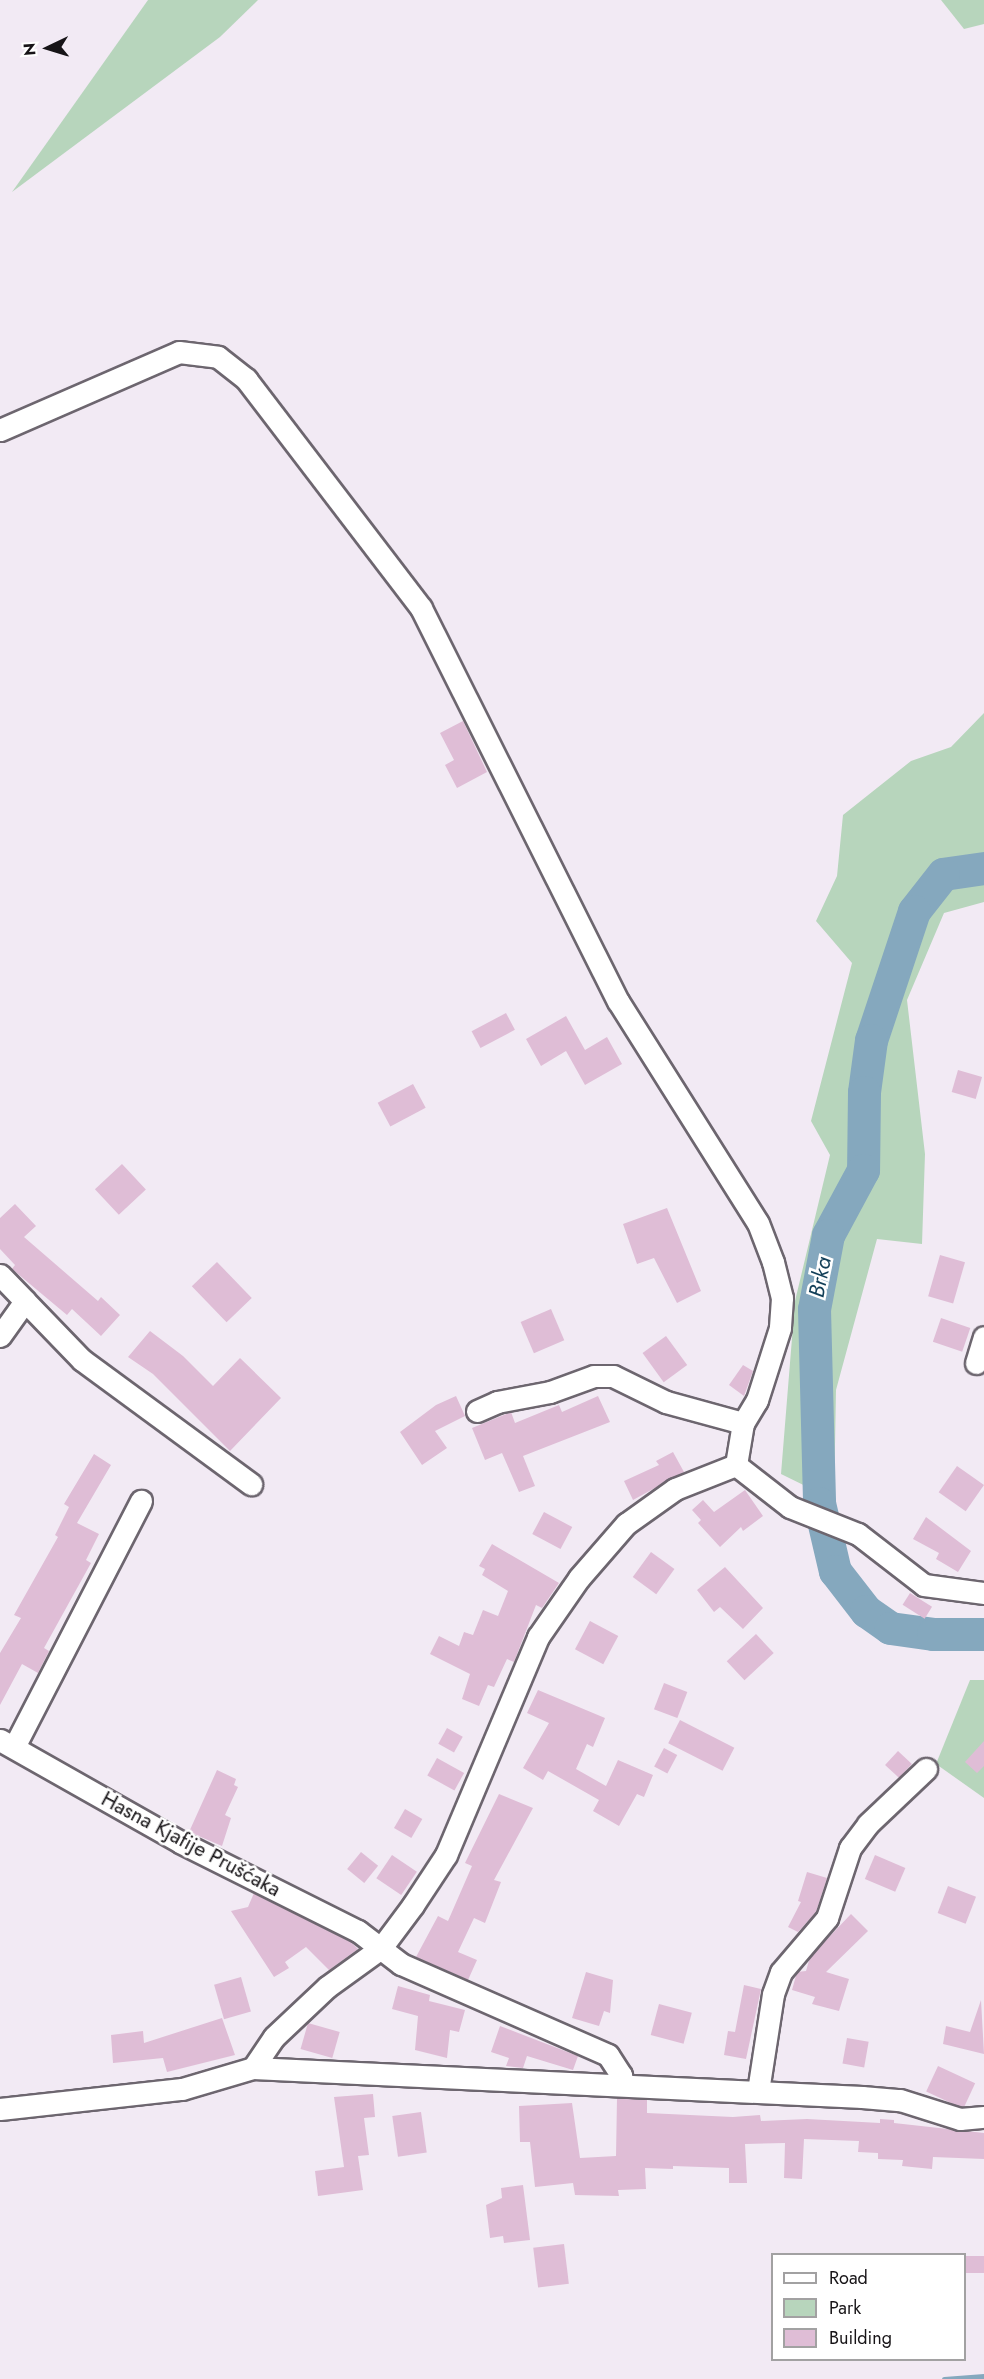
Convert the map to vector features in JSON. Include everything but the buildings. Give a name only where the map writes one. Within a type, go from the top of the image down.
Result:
[{"type":"street","points":[[0,430],[179,352],[218,357],[246,379],[421,608],[618,1001],[758,1223],[782,1298],[780,1328],[773,1357],[743,1423],[736,1465]]},
{"type":"street","points":[[0,1275],[82,1360],[251,1484]]},
{"type":"street","points":[[0,1335],[25,1301]]},
{"type":"street","points":[[976,1363],[984,1337]]},
{"type":"street","points":[[477,1411],[496,1402],[550,1392],[594,1377],[613,1376],[666,1402],[743,1423]]},
{"type":"street","points":[[736,1465],[790,1507],[858,1534],[924,1585],[984,1593]]},
{"type":"street","points":[[254,2068],[274,2037],[327,1986],[381,1948],[446,1855],[538,1637],[579,1578],[626,1524],[675,1489],[736,1465]]},
{"type":"street","points":[[7,1744],[141,1501]]},
{"type":"street","name":"Hasna Kjafije Prušćaka","points":[[7,1744],[180,1842],[358,1931],[401,1964],[609,2055],[621,2075],[623,2085]]},
{"type":"street","points":[[758,2091],[773,1994],[781,1972],[827,1918],[850,1848],[868,1824],[926,1769]]},
{"type":"street","points":[[0,2109],[182,2089],[254,2068],[758,2091],[900,2100],[960,2119],[984,2117]]},
{"type":"green space","points":[[148,0],[258,0],[220,37],[12,192]]},
{"type":"green space","points":[[941,0],[984,0],[984,24],[964,29]]},
{"type":"green space","points":[[984,713],[984,902],[944,913],[907,1000],[925,1154],[922,1244],[877,1239],[836,1390],[834,1500],[781,1474],[795,1301],[830,1155],[811,1121],[852,963],[816,921],[837,876],[843,815],[911,761],[951,747]]},
{"type":"green space","points":[[970,1680],[984,1680],[984,1798],[936,1764]]},
{"type":"waterway","name":"Brka","points":[[984,868],[943,874],[914,911],[871,1040],[864,1092],[863,1170],[828,1235],[814,1309],[819,1503],[835,1571],[866,1611],[890,1628],[933,1634],[984,1634]]},
{"type":"waterway","points":[[944,2379],[984,2376]]}]
